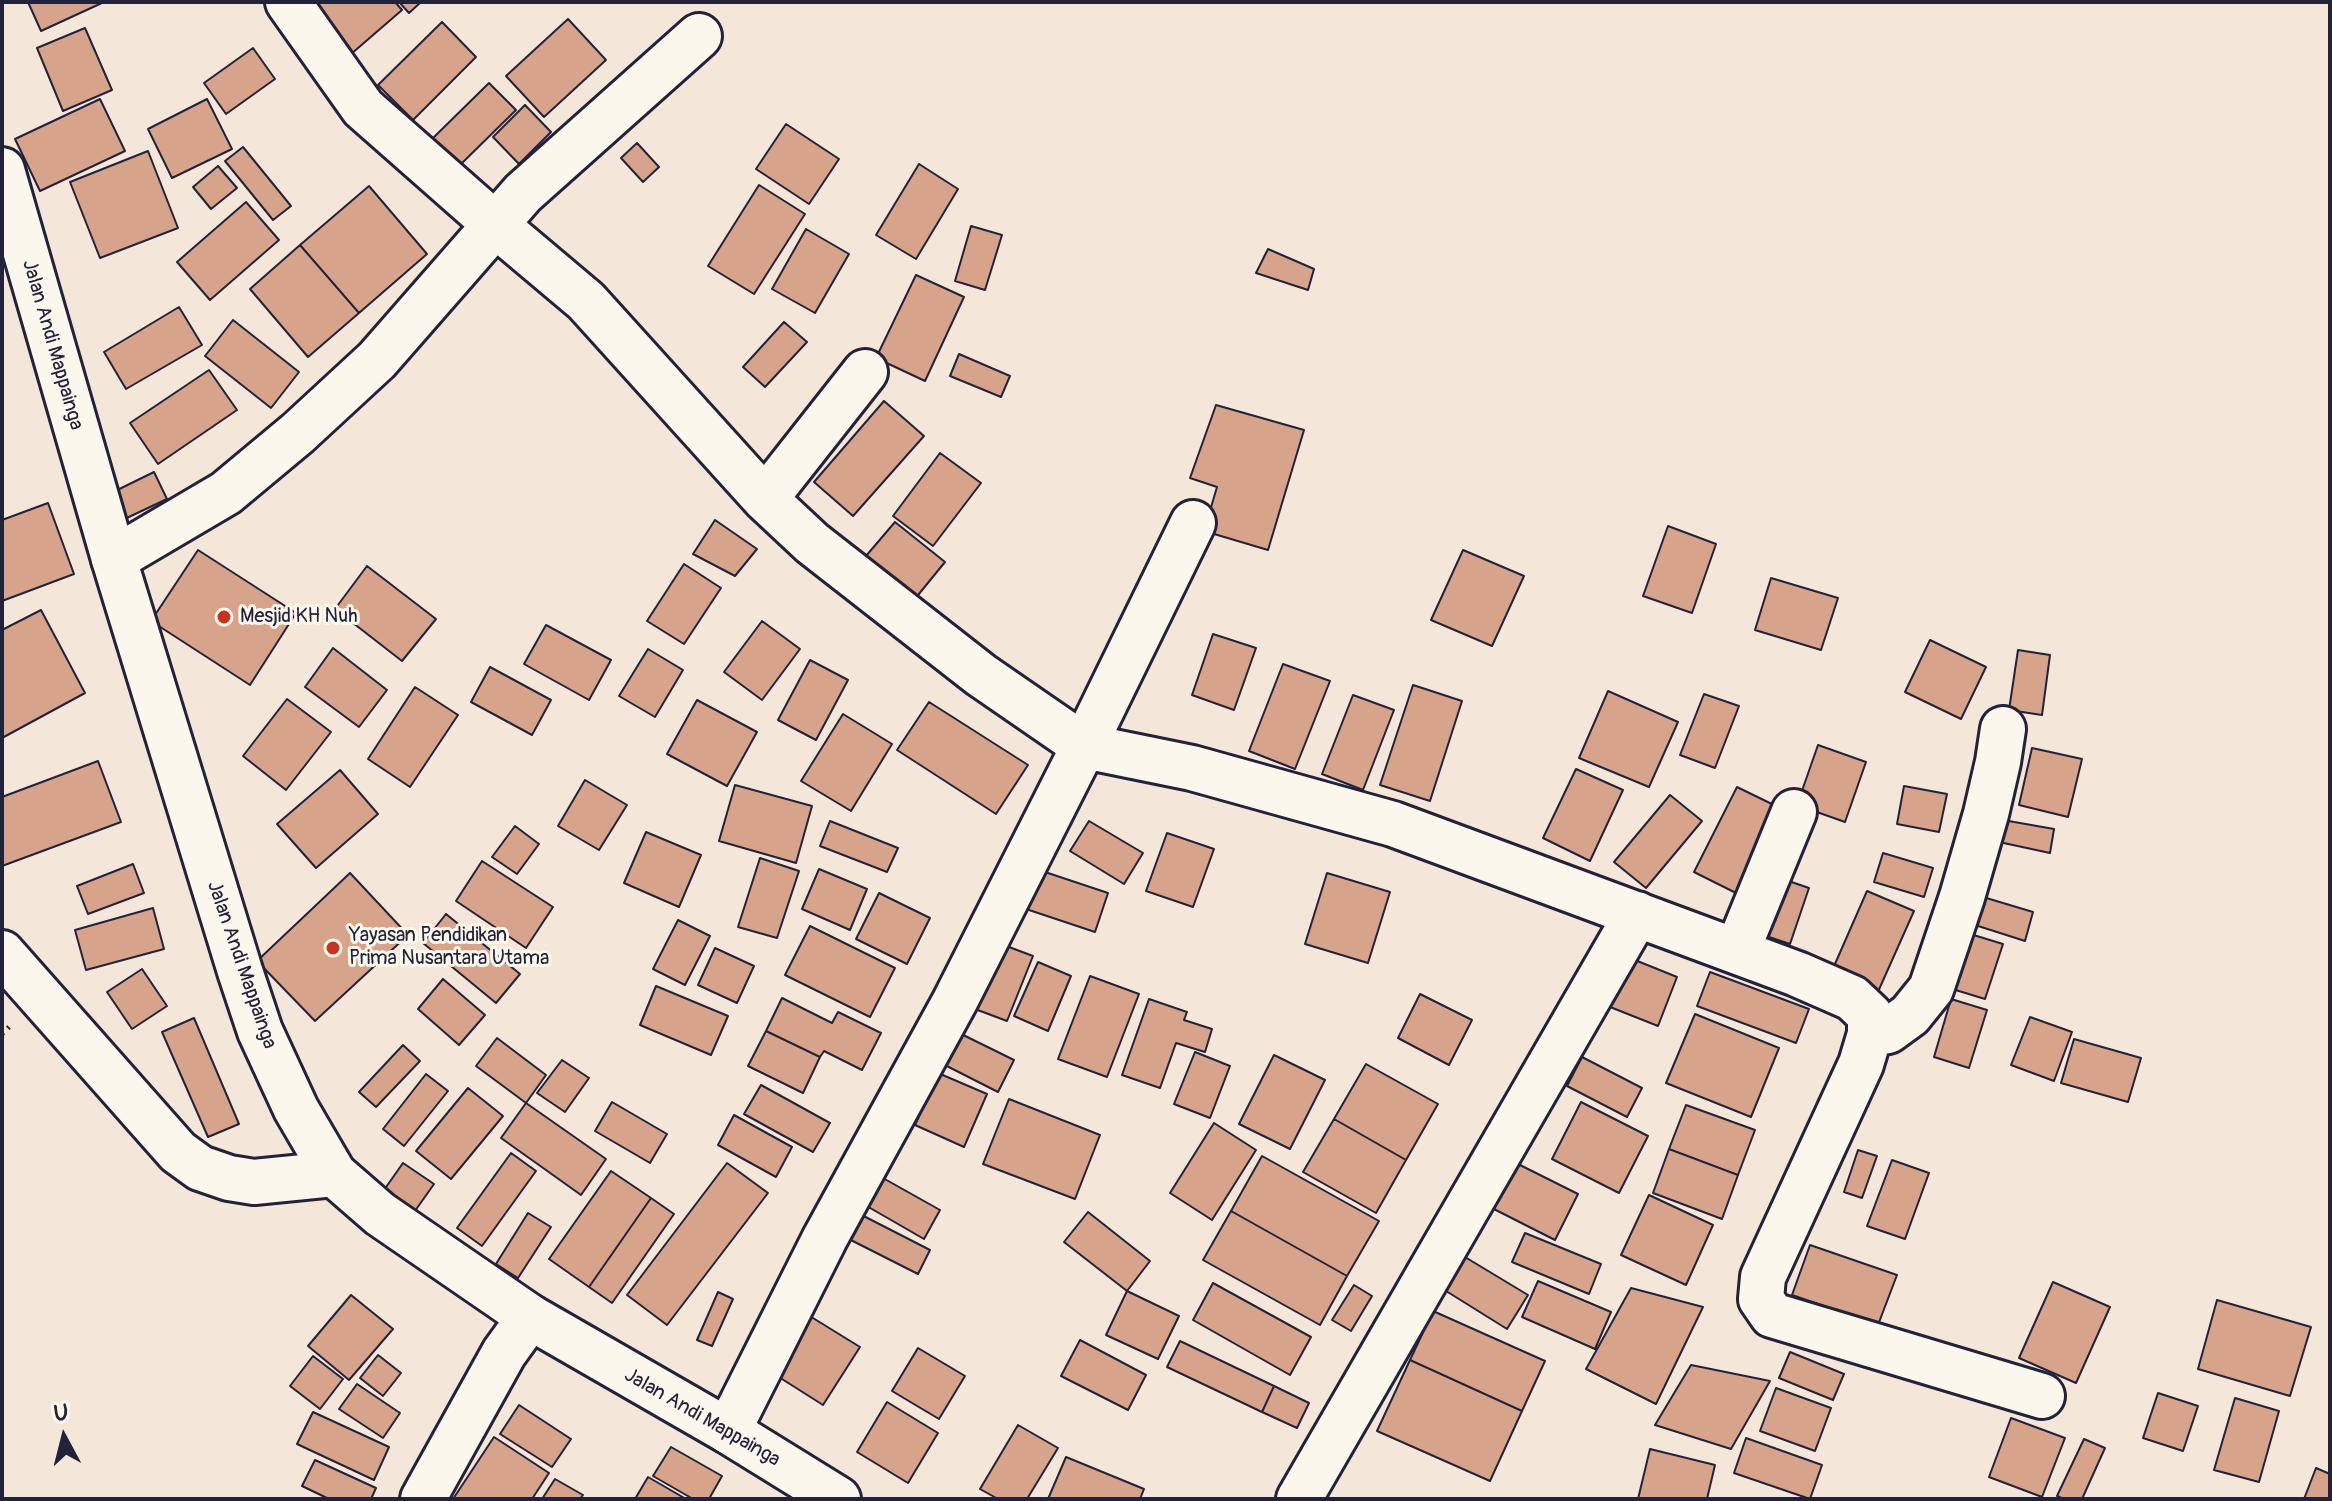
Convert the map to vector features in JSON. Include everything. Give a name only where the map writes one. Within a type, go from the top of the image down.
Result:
[{"type":"street","points":[[288,2],[363,108],[586,301],[765,499],[812,543],[969,665],[1084,746],[1192,768],[1393,824],[1737,951],[1852,998],[1870,1015],[1870,1034],[1861,1064],[1763,1277],[1761,1299],[1772,1315],[2042,1396]]},
{"type":"street","points":[[114,559],[226,493],[298,433],[377,360],[523,193],[699,36]]},
{"type":"street","name":"Jalan Andi Mappainga","points":[[2,170],[114,559],[260,1031],[296,1109],[334,1174],[380,1214],[530,1317],[728,1431],[838,1499]]},
{"type":"street","points":[[765,499],[865,372]]},
{"type":"street","points":[[728,1431],[825,1238],[955,1001],[1193,523]]},
{"type":"street","points":[[1870,1034],[1888,1031],[1910,1015],[1931,989],[1986,814],[2003,729]]},
{"type":"street","points":[[1737,951],[1794,812]]},
{"type":"street","points":[[1299,1499],[1637,914]]},
{"type":"street","points":[[2,953],[178,1152],[200,1168],[229,1178],[254,1182],[334,1174]]},
{"type":"street","points":[[423,1499],[497,1365],[530,1317]]},
{"type":"building","points":[[28,2],[104,2],[41,31]]},
{"type":"building","points":[[317,2],[395,2],[402,10],[343,61],[302,14]]},
{"type":"building","points":[[399,2],[421,2],[409,13]]},
{"type":"building","points":[[568,19],[606,60],[544,117],[506,76]]},
{"type":"building","points":[[442,22],[476,57],[413,120],[378,85]]},
{"type":"building","points":[[85,28],[112,90],[63,111],[37,48]]},
{"type":"building","points":[[253,48],[275,79],[226,114],[204,83]]},
{"type":"building","points":[[489,83],[516,110],[458,167],[431,140]]},
{"type":"building","points":[[100,99],[125,151],[40,191],[15,139]]},
{"type":"building","points":[[207,99],[232,149],[172,178],[148,129]]},
{"type":"building","points":[[525,105],[551,132],[519,164],[493,137]]},
{"type":"building","points":[[786,124],[839,159],[809,204],[756,169]]},
{"type":"building","points":[[637,143],[659,167],[643,182],[621,158]]},
{"type":"building","points":[[243,147],[291,206],[273,220],[225,161]]},
{"type":"building","points":[[148,151],[178,228],[100,258],[70,182]]},
{"type":"building","points":[[919,164],[958,189],[916,259],[876,235]]},
{"type":"building","points":[[218,166],[237,188],[211,209],[193,187]]},
{"type":"building","points":[[759,185],[805,214],[754,294],[708,266]]},
{"type":"building","points":[[369,186],[427,254],[359,313],[300,245]]},
{"type":"building","points":[[246,202],[279,240],[210,300],[177,262]]},
{"type":"building","points":[[971,226],[1002,235],[985,290],[955,281]]},
{"type":"building","points":[[806,229],[849,254],[815,313],[772,289]]},
{"type":"building","points":[[300,245],[359,313],[308,357],[250,289]]},
{"type":"building","points":[[1268,249],[1314,269],[1308,290],[1256,273]]},
{"type":"building","points":[[916,275],[964,297],[925,381],[876,358]]},
{"type":"building","points":[[179,307],[202,345],[126,389],[104,352]]},
{"type":"building","points":[[233,320],[299,372],[271,408],[205,356]]},
{"type":"building","points":[[784,322],[807,342],[765,387],[743,367]]},
{"type":"building","points":[[959,354],[1010,376],[1001,397],[950,376]]},
{"type":"building","points":[[209,370],[237,410],[158,464],[130,423]]},
{"type":"building","points":[[884,401],[924,436],[853,516],[814,482]]},
{"type":"building","points":[[1216,405],[1304,430],[1268,550],[1204,531],[1217,487],[1190,478]]},
{"type":"building","points":[[940,453],[981,483],[933,546],[893,516]]},
{"type":"building","points":[[154,472],[167,499],[114,524],[101,498]]},
{"type":"building","points":[[48,503],[74,574],[2,601],[2,520]]},
{"type":"building","points":[[715,520],[757,549],[735,576],[693,554]]},
{"type":"building","points":[[895,522],[945,562],[905,611],[854,570]]},
{"type":"building","points":[[1668,526],[1716,544],[1692,613],[1643,596]]},
{"type":"building","name":"Mesjid KH Nuh","points":[[198,550],[296,613],[250,685],[151,621]]},
{"type":"building","points":[[1463,550],[1524,576],[1492,646],[1431,620]]},
{"type":"building","points":[[684,564],[721,588],[684,644],[647,621]]},
{"type":"building","points":[[367,566],[436,619],[402,661],[335,609]]},
{"type":"building","points":[[1771,578],[1838,598],[1821,650],[1755,630]]},
{"type":"building","points":[[41,610],[85,693],[2,738],[2,630]]},
{"type":"building","points":[[762,621],[800,649],[762,700],[724,672]]},
{"type":"building","points":[[546,625],[611,660],[589,700],[524,664]]},
{"type":"building","points":[[1213,634],[1256,648],[1234,710],[1192,695]]},
{"type":"building","points":[[1930,640],[1986,667],[1961,719],[1905,692]]},
{"type":"building","points":[[333,648],[387,690],[359,727],[305,687]]},
{"type":"building","points":[[648,649],[683,670],[655,717],[619,696]]},
{"type":"building","points":[[2018,650],[2050,655],[2042,715],[2009,710]]},
{"type":"building","points":[[810,660],[848,680],[816,740],[778,720]]},
{"type":"building","points":[[1283,664],[1330,681],[1295,769],[1249,751]]},
{"type":"building","points":[[490,667],[551,700],[532,735],[471,702]]},
{"type":"building","points":[[1413,685],[1462,701],[1430,801],[1380,785]]},
{"type":"building","points":[[415,687],[458,715],[410,787],[368,759]]},
{"type":"building","points":[[1608,691],[1678,722],[1649,787],[1579,758]]},
{"type":"building","points":[[1704,694],[1739,706],[1715,768],[1680,755]]},
{"type":"building","points":[[1353,695],[1394,710],[1363,790],[1322,774]]},
{"type":"building","points":[[287,699],[331,732],[286,790],[243,756]]},
{"type":"building","points":[[697,700],[757,732],[727,786],[667,754]]},
{"type":"building","points":[[929,702],[1028,765],[996,814],[897,750]]},
{"type":"building","points":[[843,714],[892,744],[851,811],[801,781]]},
{"type":"building","points":[[1818,745],[1866,762],[1845,822],[1797,805]]},
{"type":"building","points":[[2032,748],[2082,759],[2068,817],[2019,805]]},
{"type":"building","points":[[98,761],[121,822],[2,866],[2,797]]},
{"type":"building","points":[[1576,769],[1623,790],[1590,861],[1543,838]]},
{"type":"building","points":[[340,770],[378,814],[316,868],[277,824]]},
{"type":"building","points":[[585,780],[627,805],[599,850],[558,826]]},
{"type":"building","points":[[735,785],[812,806],[796,863],[719,841]]},
{"type":"building","points":[[1904,786],[1947,794],[1939,832],[1897,824]]},
{"type":"building","points":[[1737,787],[1780,808],[1736,893],[1694,872]]},
{"type":"building","points":[[1670,795],[1702,821],[1646,888],[1614,862]]},
{"type":"building","points":[[2003,820],[2054,829],[2050,853],[1999,842]]},
{"type":"building","points":[[830,821],[898,848],[887,872],[820,846]]},
{"type":"building","points":[[1089,821],[1143,853],[1124,884],[1070,851]]},
{"type":"building","points":[[515,826],[539,844],[517,874],[492,857]]},
{"type":"building","points":[[646,832],[701,855],[679,907],[624,883]]},
{"type":"building","points":[[1167,833],[1214,849],[1193,907],[1146,891]]},
{"type":"building","points":[[1883,853],[1933,868],[1924,897],[1874,882]]},
{"type":"building","points":[[760,858],[799,871],[777,938],[738,927]]},
{"type":"building","points":[[482,861],[553,907],[526,948],[456,901]]},
{"type":"building","points":[[133,864],[144,893],[88,914],[77,886]]},
{"type":"building","points":[[819,869],[867,889],[850,930],[802,909]]},
{"type":"building","points":[[1036,869],[1108,893],[1095,932],[1023,908]]},
{"type":"building","name":"Yayasan Pendidikan Prima Nusantara Utama","points":[[350,873],[408,935],[315,1021],[257,961]]},
{"type":"building","points":[[1327,873],[1390,892],[1368,963],[1305,944]]},
{"type":"building","points":[[1771,875],[1809,888],[1790,944],[1751,931]]},
{"type":"building","points":[[1867,891],[1914,911],[1877,994],[1831,973]]},
{"type":"building","points":[[879,893],[930,918],[907,964],[856,939]]},
{"type":"building","points":[[1983,897],[2033,912],[2025,941],[1975,925]]},
{"type":"building","points":[[153,908],[164,949],[86,970],[75,930]]},
{"type":"building","points":[[446,914],[520,974],[496,1003],[423,943]]},
{"type":"building","points":[[678,920],[710,936],[685,985],[653,969]]},
{"type":"building","points":[[810,926],[895,968],[870,1017],[785,975]]},
{"type":"building","points":[[1967,933],[2003,944],[1985,999],[1949,988]]},
{"type":"building","points":[[1001,944],[1033,956],[1007,1021],[975,1009]]},
{"type":"building","points":[[715,948],[754,966],[737,1003],[698,985]]},
{"type":"building","points":[[1615,952],[1677,977],[1658,1026],[1595,1001]]},
{"type":"building","points":[[1038,962],[1071,976],[1048,1031],[1014,1016]]},
{"type":"building","points":[[142,969],[167,1006],[132,1029],[107,992]]},
{"type":"building","points":[[1710,972],[1809,1009],[1796,1043],[1697,1006]]},
{"type":"building","points":[[1090,976],[1139,994],[1107,1077],[1058,1059]]},
{"type":"building","points":[[443,979],[485,1015],[459,1045],[418,1009]]},
{"type":"building","points":[[656,986],[728,1016],[711,1055],[640,1025]]},
{"type":"building","points":[[1420,994],[1472,1020],[1449,1065],[1398,1038]]},
{"type":"building","points":[[782,998],[832,1023],[838,1012],[881,1033],[862,1070],[824,1051],[820,1057],[766,1031]]},
{"type":"building","points":[[1149,999],[1187,1012],[1184,1020],[1212,1029],[1205,1052],[1176,1043],[1160,1088],[1122,1075]]},
{"type":"building","points":[[1951,999],[1987,1010],[1969,1068],[1934,1057]]},
{"type":"building","points":[[1695,1014],[1779,1048],[1751,1117],[1666,1083]]},
{"type":"building","points":[[2030,1017],[2072,1032],[2054,1081],[2011,1065]]},
{"type":"building","points":[[194,1018],[239,1124],[208,1137],[162,1032]]},
{"type":"building","points":[[951,1029],[1014,1060],[998,1092],[935,1060]]},
{"type":"building","points":[[766,1031],[820,1057],[803,1093],[748,1066]]},
{"type":"building","points":[[497,1038],[546,1075],[526,1103],[476,1066]]},
{"type":"building","points":[[2074,1039],[2141,1058],[2128,1102],[2061,1083]]},
{"type":"building","points":[[403,1045],[420,1061],[376,1107],[359,1092]]},
{"type":"building","points":[[1195,1052],[1230,1066],[1210,1118],[1174,1104]]},
{"type":"building","points":[[1274,1055],[1325,1080],[1290,1149],[1239,1124]]},
{"type":"building","points":[[1582,1057],[1642,1088],[1627,1117],[1567,1086]]},
{"type":"building","points":[[562,1060],[589,1078],[565,1112],[537,1093]]},
{"type":"building","points":[[1366,1064],[1438,1104],[1406,1160],[1334,1119]]},
{"type":"building","points":[[938,1073],[987,1094],[964,1147],[915,1125]]},
{"type":"building","points":[[426,1074],[448,1091],[404,1146],[383,1129]]},
{"type":"building","points":[[761,1085],[830,1123],[813,1152],[744,1114]]},
{"type":"building","points":[[468,1088],[503,1116],[451,1179],[416,1151]]},
{"type":"building","points":[[1009,1099],[1100,1135],[1075,1199],[983,1164]]},
{"type":"building","points":[[612,1102],[667,1134],[650,1163],[595,1131]]},
{"type":"building","points":[[1581,1102],[1648,1136],[1619,1193],[1552,1159]]},
{"type":"building","points":[[526,1103],[606,1159],[581,1195],[501,1138]]},
{"type":"building","points":[[1686,1105],[1755,1130],[1738,1175],[1669,1149]]},
{"type":"building","points":[[734,1115],[792,1147],[776,1177],[718,1145]]},
{"type":"building","points":[[1334,1119],[1406,1160],[1376,1213],[1303,1172]]},
{"type":"building","points":[[1214,1123],[1256,1150],[1212,1220],[1170,1193]]},
{"type":"building","points":[[1669,1149],[1738,1175],[1722,1219],[1653,1193]]},
{"type":"building","points":[[1858,1150],[1877,1156],[1862,1198],[1844,1192]]},
{"type":"building","points":[[511,1153],[536,1171],[482,1246],[457,1228]]},
{"type":"building","points":[[1262,1156],[1379,1221],[1347,1276],[1231,1211]]},
{"type":"building","points":[[1506,1158],[1578,1194],[1555,1240],[1482,1203]]},
{"type":"building","points":[[1892,1160],[1929,1173],[1905,1239],[1867,1226]]},
{"type":"building","points":[[403,1163],[434,1184],[415,1211],[384,1190]]},
{"type":"building","points":[[727,1163],[768,1193],[667,1325],[627,1295]]},
{"type":"building","points":[[611,1171],[651,1198],[589,1287],[549,1259]]},
{"type":"building","points":[[874,1173],[940,1210],[924,1239],[858,1201]]},
{"type":"building","points":[[1649,1195],[1713,1225],[1686,1285],[1621,1255]]},
{"type":"building","points":[[651,1198],[674,1214],[612,1303],[589,1287]]},
{"type":"building","points":[[848,1208],[930,1250],[918,1274],[835,1232]]},
{"type":"building","points":[[1231,1211],[1347,1276],[1320,1325],[1203,1260]]},
{"type":"building","points":[[1088,1212],[1150,1261],[1127,1291],[1064,1242]]},
{"type":"building","points":[[528,1213],[551,1227],[518,1278],[496,1264]]},
{"type":"building","points":[[1525,1233],[1601,1264],[1589,1294],[1512,1262]]},
{"type":"building","points":[[1810,1245],[1897,1275],[1878,1325],[1792,1295]]},
{"type":"building","points":[[1450,1248],[1528,1295],[1507,1329],[1430,1281]]},
{"type":"building","points":[[1538,1281],[1611,1312],[1595,1349],[1522,1317]]},
{"type":"building","points":[[2053,1282],[2110,1307],[2076,1383],[2019,1358]]},
{"type":"building","points":[[1213,1283],[1311,1337],[1290,1375],[1193,1320]]},
{"type":"building","points":[[1354,1285],[1372,1296],[1351,1331],[1332,1320]]},
{"type":"building","points":[[1631,1288],[1703,1307],[1656,1404],[1586,1369]]},
{"type":"building","points":[[1127,1291],[1179,1316],[1158,1359],[1106,1335]]},
{"type":"building","points":[[718,1292],[733,1299],[712,1346],[697,1340]]},
{"type":"building","points":[[351,1295],[393,1329],[349,1380],[308,1346]]},
{"type":"building","points":[[2217,1300],[2311,1327],[2290,1396],[2198,1369]]},
{"type":"building","points":[[800,1310],[860,1347],[823,1405],[763,1367]]},
{"type":"building","points":[[1433,1311],[1545,1361],[1522,1411],[1410,1360]]},
{"type":"building","points":[[1080,1340],[1146,1375],[1128,1410],[1061,1376]]},
{"type":"building","points":[[1180,1341],[1274,1386],[1262,1412],[1167,1367]]},
{"type":"building","points":[[918,1348],[965,1376],[939,1419],[892,1391]]},
{"type":"building","points":[[1790,1352],[1844,1374],[1833,1400],[1779,1378]]},
{"type":"building","points":[[378,1355],[401,1373],[383,1396],[360,1378]]},
{"type":"building","points":[[313,1356],[343,1379],[320,1409],[290,1386]]},
{"type":"building","points":[[1410,1360],[1522,1411],[1490,1481],[1377,1431]]},
{"type":"building","points":[[1691,1365],[1770,1381],[1731,1449],[1655,1425]]},
{"type":"building","points":[[357,1384],[400,1413],[383,1438],[339,1409]]},
{"type":"building","points":[[1274,1386],[1309,1403],[1297,1428],[1262,1412]]},
{"type":"building","points":[[1776,1388],[1831,1408],[1815,1451],[1760,1431]]},
{"type":"building","points":[[2158,1393],[2198,1406],[2183,1451],[2143,1438]]},
{"type":"building","points":[[2235,1398],[2279,1411],[2259,1482],[2214,1470]]},
{"type":"building","points":[[887,1402],[938,1433],[908,1483],[857,1452]]},
{"type":"building","points":[[519,1405],[571,1439],[552,1467],[500,1434]]},
{"type":"building","points":[[313,1412],[389,1447],[374,1480],[297,1444]]},
{"type":"building","points":[[2011,1418],[2065,1438],[2042,1497],[1989,1477]]},
{"type":"building","points":[[1018,1425],[1058,1448],[1027,1499],[998,1499],[980,1489]]},
{"type":"building","points":[[494,1437],[549,1473],[532,1499],[453,1499]]},
{"type":"building","points":[[1746,1438],[1822,1465],[1810,1499],[1734,1473]]},
{"type":"building","points":[[2084,1439],[2105,1448],[2082,1499],[2064,1499],[2057,1496]]},
{"type":"building","points":[[671,1447],[722,1476],[709,1499],[693,1499],[653,1476]]},
{"type":"building","points":[[1650,1449],[1715,1465],[1707,1499],[1638,1499]]},
{"type":"building","points":[[1066,1457],[1144,1489],[1140,1499],[1048,1499]]},
{"type":"building","points":[[315,1460],[376,1488],[371,1499],[329,1499],[302,1486]]},
{"type":"building","points":[[2316,1468],[2330,1474],[2330,1499],[2304,1499]]},
{"type":"building","points":[[648,1477],[686,1499],[635,1499]]},
{"type":"building","points":[[555,1479],[583,1495],[580,1499],[542,1499]]},
{"type":"place","name":"Mesjid KH Nuh","points":[[224,617]]},
{"type":"place","name":"Yayasan Pendidikan Prima Nusantara Utama","points":[[333,948]]}]
